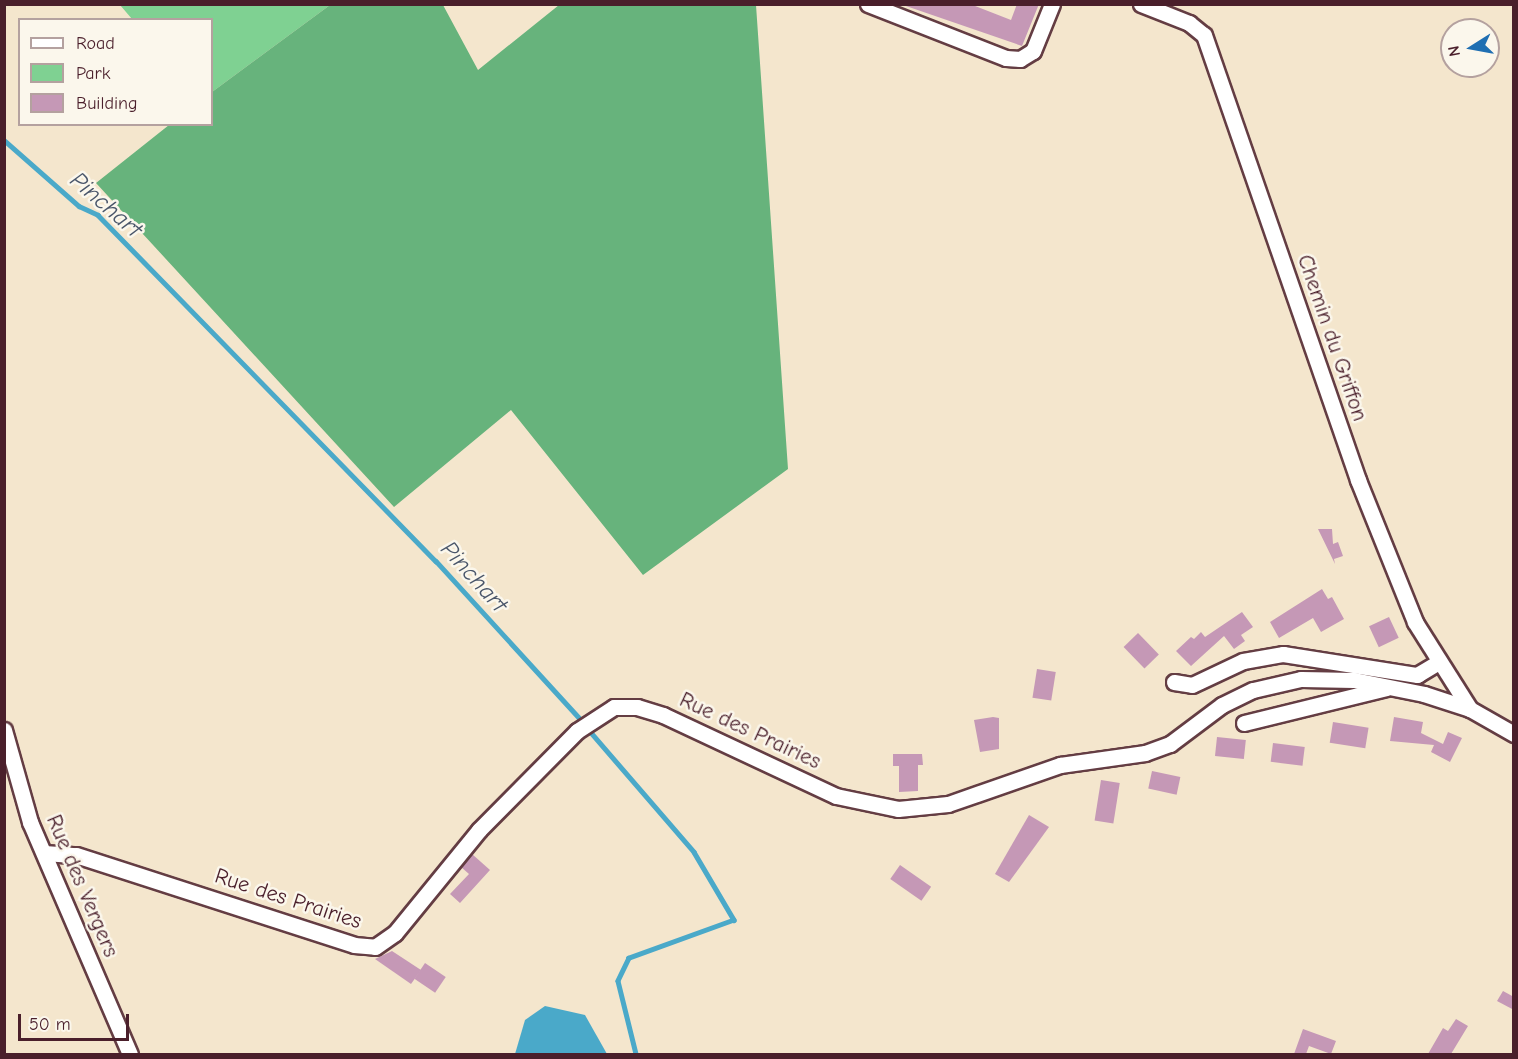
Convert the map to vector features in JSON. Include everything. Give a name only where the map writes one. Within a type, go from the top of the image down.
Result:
[{"type":"street","points":[[868,4],[1006,58],[1020,59],[1033,51],[1052,4]]},
{"type":"street","name":"Chemin du Griffon","points":[[1141,4],[1189,23],[1204,35],[1358,480],[1415,621],[1470,709]]},
{"type":"street","points":[[1174,682],[1192,685],[1243,661],[1283,654],[1417,675],[1439,662]]},
{"type":"street","name":"Rue des Prairies","points":[[44,853],[76,855],[354,945],[375,947],[395,933],[478,830],[583,726],[614,707],[643,708],[836,796],[874,806],[914,808],[948,804],[1040,770],[1156,749],[1170,744],[1222,705],[1265,685],[1315,678],[1395,686],[1470,709],[1514,734]]},
{"type":"street","points":[[1244,723],[1395,686]]},
{"type":"street","name":"Rue des Vergers","points":[[4,730],[30,822],[130,1054]]},
{"type":"green space","points":[[120,5],[330,5],[213,91],[213,18],[131,18]]},
{"type":"green space","points":[[330,5],[443,5],[478,70],[559,5],[756,5],[788,469],[643,575],[511,410],[394,507],[96,183],[168,126],[213,126],[213,91]]},
{"type":"water","points":[[545,1006],[585,1015],[607,1054],[515,1054],[525,1020]]},
{"type":"building","points":[[970,4],[1011,20],[1017,4],[1039,4],[1022,46],[906,6]]},
{"type":"building","points":[[1318,529],[1332,529],[1333,544],[1338,542],[1343,556],[1334,559],[1335,564]]},
{"type":"building","points":[[1322,589],[1328,599],[1332,597],[1344,619],[1321,632],[1313,618],[1279,638],[1270,622]]},
{"type":"building","points":[[1242,612],[1253,627],[1241,635],[1245,641],[1234,649],[1224,636],[1191,666],[1176,651],[1191,637],[1194,639],[1201,632],[1205,637]]},
{"type":"building","points":[[1389,617],[1399,638],[1379,647],[1369,626]]},
{"type":"building","points":[[1138,633],[1159,655],[1144,668],[1124,647]]},
{"type":"building","points":[[1037,669],[1056,672],[1051,701],[1032,698]]},
{"type":"building","points":[[1394,717],[1423,722],[1421,733],[1443,744],[1448,732],[1462,738],[1450,762],[1431,752],[1434,745],[1390,741]]},
{"type":"building","points":[[999,718],[999,749],[980,752],[974,720]]},
{"type":"building","points":[[1333,722],[1369,728],[1365,748],[1330,743]]},
{"type":"building","points":[[1217,737],[1246,740],[1244,759],[1215,756]]},
{"type":"building","points":[[1273,743],[1305,747],[1302,766],[1271,762]]},
{"type":"building","points":[[893,754],[922,754],[923,765],[918,765],[918,791],[899,792],[899,766],[893,766]]},
{"type":"building","points":[[1152,771],[1180,777],[1177,795],[1148,789]]},
{"type":"building","points":[[1101,780],[1120,783],[1113,823],[1095,820]]},
{"type":"building","points":[[1029,815],[1049,827],[1009,882],[995,874]]},
{"type":"building","points":[[472,854],[490,870],[460,903],[450,894],[469,874],[461,867]]},
{"type":"building","points":[[900,865],[931,887],[921,901],[890,879]]},
{"type":"building","points":[[392,951],[421,970],[411,984],[375,959]]},
{"type":"building","points":[[425,963],[446,977],[435,993],[414,979]]},
{"type":"building","points":[[1503,991],[1514,997],[1514,1010],[1497,1001]]},
{"type":"building","points":[[1456,1019],[1468,1026],[1451,1054],[1428,1054],[1443,1028],[1448,1031]]},
{"type":"building","points":[[1303,1029],[1336,1041],[1331,1054],[1309,1046],[1306,1054],[1294,1054]]},
{"type":"waterway","name":"Pinchart","points":[[4,140],[79,206],[98,215],[436,561],[583,722]]},
{"type":"waterway","name":"Pinchart","points":[[588,729],[694,852],[734,920],[629,958],[618,981],[636,1054]]}]
